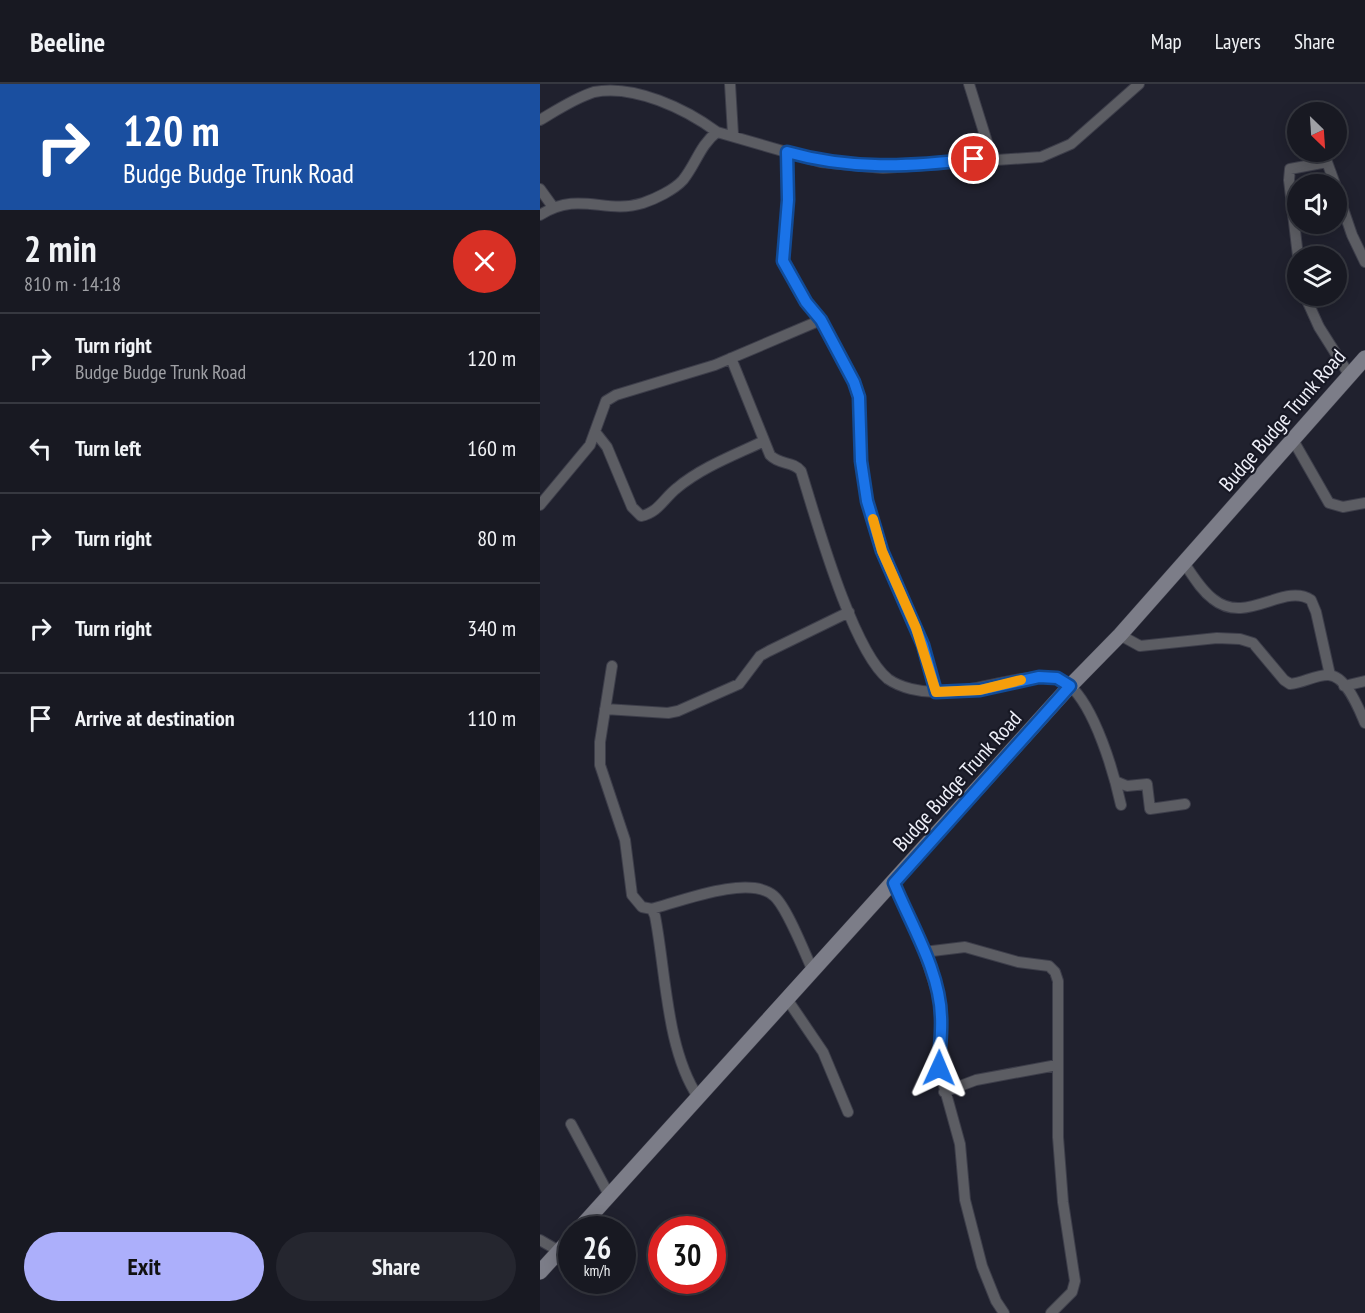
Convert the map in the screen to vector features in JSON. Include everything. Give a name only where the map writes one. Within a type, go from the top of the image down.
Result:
[{"type":"main road","name":"Budge Budge Trunk Road","points":[[591,1216],[1070,686],[1120,635],[1365,358]]},
{"type":"main road","points":[[540,1272],[558,1252]]},
{"type":"street","points":[[730,84],[733,134]]},
{"type":"street","points":[[969,84],[992,158]]},
{"type":"street","points":[[540,120],[596,91],[612,90],[651,95],[673,103],[717,132],[733,134],[821,162],[883,168],[1041,156],[1059,151],[1097,123],[1139,84]]},
{"type":"street","points":[[540,215],[553,207],[571,202],[632,206],[644,203],[682,181],[707,140],[717,132]]},
{"type":"street","points":[[787,152],[788,200],[783,261],[806,302],[821,320],[859,397],[861,461],[867,501],[882,551],[919,633],[936,692]]},
{"type":"street","points":[[1290,174],[1290,169],[1327,162],[1332,174]]},
{"type":"street","points":[[540,189],[553,207]]},
{"type":"street","points":[[1347,220],[1365,262]]},
{"type":"street","points":[[1310,306],[1319,327],[1350,376]]},
{"type":"street","points":[[540,505],[579,459],[596,433],[606,400],[731,358],[821,320]]},
{"type":"street","points":[[731,358],[764,441],[774,459],[797,465],[801,471],[849,612],[875,666],[890,681],[920,692],[980,690],[1039,677],[1057,678],[1070,686],[1091,718],[1115,781],[1121,805]]},
{"type":"street","points":[[596,433],[607,447],[632,507],[641,516],[657,509],[676,488],[706,469],[764,441]]},
{"type":"street","points":[[1293,440],[1329,503],[1343,507],[1365,503]]},
{"type":"street","points":[[1184,563],[1204,591],[1225,606],[1249,608],[1298,595],[1311,600],[1316,612],[1330,675]]},
{"type":"street","points":[[605,709],[668,713],[678,711],[739,684],[760,657],[769,651],[849,612]]},
{"type":"street","points":[[1120,635],[1140,646],[1217,638],[1240,639],[1254,643],[1284,680],[1290,684],[1330,675],[1337,678],[1365,723]]},
{"type":"street","points":[[612,666],[600,742],[603,777],[625,840],[632,895],[642,907],[652,909],[721,890],[764,890],[778,901],[813,971]]},
{"type":"street","points":[[1344,686],[1365,681]]},
{"type":"street","points":[[1115,781],[1127,786],[1147,784],[1150,809],[1185,804]]},
{"type":"street","points":[[894,883],[924,952],[940,1006],[939,1068],[944,1092],[958,1134],[965,1200],[982,1266],[996,1301],[1004,1313]]},
{"type":"street","points":[[652,909],[677,1045],[684,1070],[698,1097]]},
{"type":"street","points":[[924,952],[965,947],[1018,962],[1049,966],[1055,972],[1058,981],[1057,1065],[1063,1202],[1075,1281],[1065,1308],[1052,1313]]},
{"type":"street","points":[[788,999],[823,1052],[848,1112]]},
{"type":"street","points":[[944,1092],[976,1080],[1057,1065]]},
{"type":"street","points":[[572,1124],[609,1196]]},
{"type":"street","points":[[540,1240],[558,1250]]},
{"type":"slow traffic","points":[[873,519],[882,551],[923,645],[936,692],[980,690],[1021,680]]},
{"type":"route","points":[[939,1068],[941,1017],[938,995],[928,962],[894,883],[1070,686],[1057,678],[1039,677],[980,690],[936,692],[923,645],[882,551],[867,501],[861,461],[859,397],[854,382],[821,320],[792,280],[783,261],[783,244],[789,183],[787,152],[821,162],[883,168],[974,159]]}]
